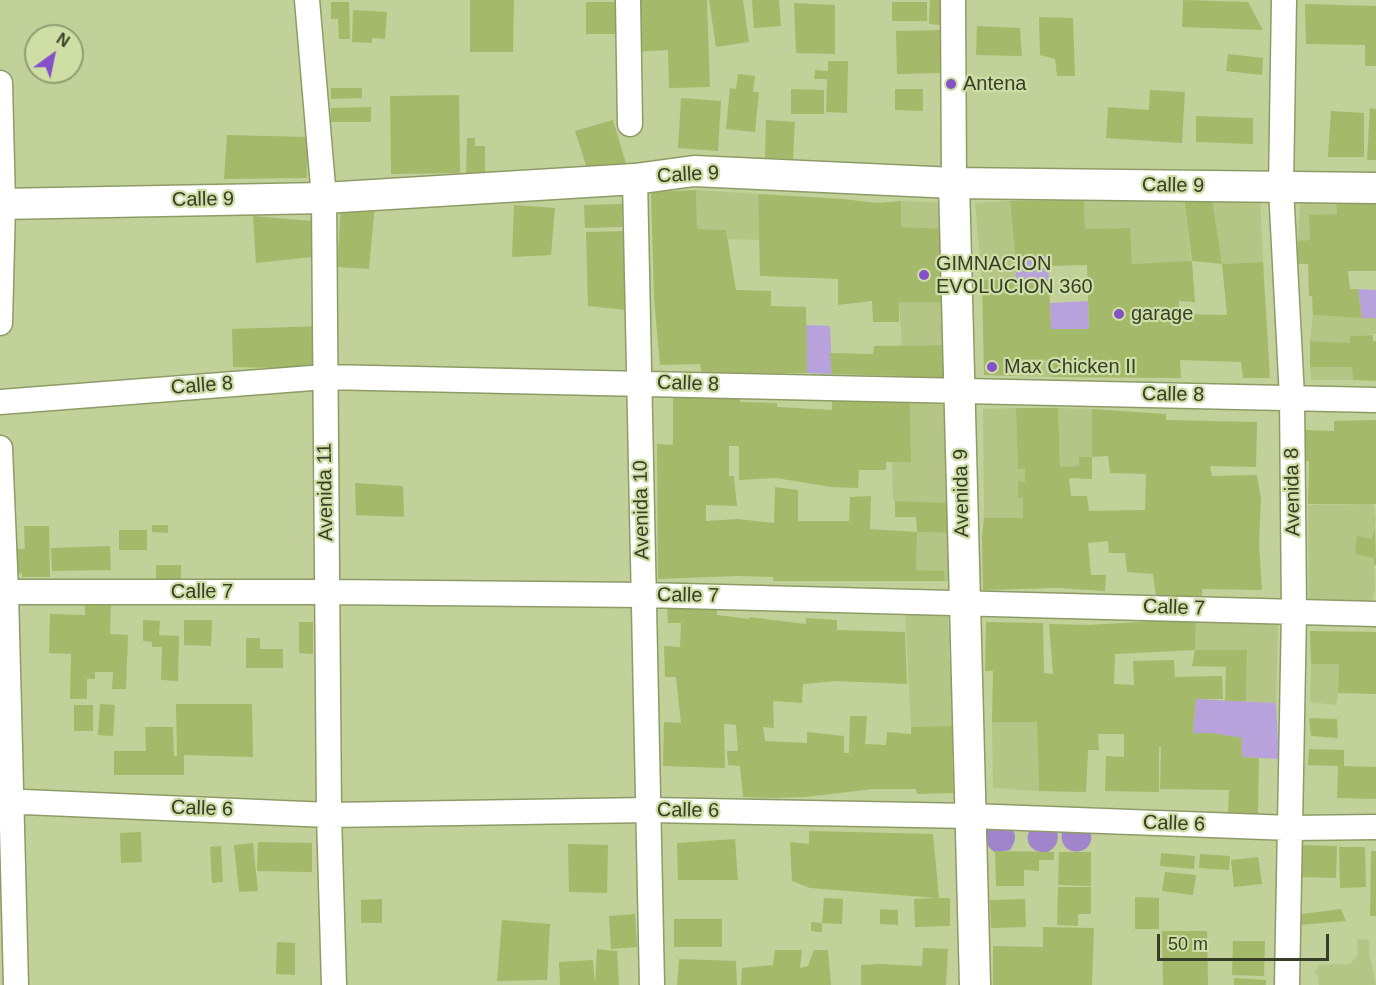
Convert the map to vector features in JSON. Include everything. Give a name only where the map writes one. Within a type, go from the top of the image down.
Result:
[{"type":"street","name":"Avenida 11","points":[[307,0],[324,198],[327,592],[334,985]]},
{"type":"street","points":[[628,0],[630,124]]},
{"type":"street","name":"Avenida 9","points":[[953,0],[954,183],[975,985]]},
{"type":"street","name":"Avenida 8","points":[[1284,0],[1281,188],[1292,397],[1294,611],[1287,985]]},
{"type":"street","points":[[0,83],[2,204],[0,323]]},
{"type":"street","name":"Calle 9","points":[[2,204],[324,198],[635,179],[694,171],[954,183],[1376,188]]},
{"type":"street","name":"Avenida 10","points":[[635,179],[652,985]]},
{"type":"street","name":"Calle 8","points":[[0,402],[325,376],[1376,400]]},
{"type":"street","points":[[0,448],[5,801],[16,985]]},
{"type":"street","name":"Calle 7","points":[[3,592],[644,595],[1376,614]]},
{"type":"street","name":"Calle 6","points":[[5,801],[330,815],[649,810],[970,816],[1291,828],[1376,827]]},
{"type":"shaded area","points":[[696,190],[758,194],[759,240],[728,239],[726,230],[697,229]]},
{"type":"shaded area","points":[[1260,197],[1263,262],[1222,264],[1212,199]]},
{"type":"shaded area","points":[[1184,198],[1191,262],[1132,264],[1129,228],[1085,229],[1084,200]]},
{"type":"shaded area","points":[[901,201],[949,203],[949,229],[901,227]]},
{"type":"shaded area","points":[[1010,201],[1016,280],[982,280],[975,203]]},
{"type":"shaded area","points":[[1300,201],[1336,201],[1337,214],[1309,215],[1310,240],[1298,241]]},
{"type":"shaded area","points":[[1015,256],[1048,256],[1049,281],[1016,280]]},
{"type":"shaded area","points":[[1358,289],[1376,290],[1376,318],[1362,318]]},
{"type":"shaded area","points":[[1088,301],[1089,329],[1051,329],[1050,303]]},
{"type":"shaded area","points":[[899,302],[952,303],[944,383],[942,345],[902,345]]},
{"type":"shaded area","points":[[1313,315],[1376,318],[1376,334],[1350,336],[1350,343],[1310,341]]},
{"type":"shaded area","points":[[806,325],[830,326],[832,374],[807,373]]},
{"type":"shaded area","points":[[1014,359],[1051,360],[1052,377],[1014,376]]},
{"type":"shaded area","points":[[1310,367],[1352,367],[1353,380],[1311,380]]},
{"type":"shaded area","points":[[910,401],[953,405],[952,503],[893,501],[892,461],[911,462]]},
{"type":"shaded area","points":[[1016,408],[1018,468],[1025,469],[1025,482],[1019,481],[1023,498],[1023,518],[984,518],[983,409]]},
{"type":"shaded area","points":[[1058,408],[1092,409],[1092,457],[1079,457],[1079,466],[1060,467]]},
{"type":"shaded area","points":[[1373,504],[1376,519],[1372,539],[1355,554],[1374,558],[1375,587],[1372,603],[1309,599],[1308,505]]},
{"type":"shaded area","points":[[917,532],[951,533],[953,582],[945,581],[944,571],[916,570]]},
{"type":"shaded area","points":[[905,612],[948,614],[949,659],[953,659],[956,726],[911,727]]},
{"type":"shaded area","points":[[1196,621],[1278,623],[1276,703],[1246,701],[1247,650],[1195,650]]},
{"type":"shaded area","points":[[1311,664],[1339,664],[1336,705],[1310,702]]},
{"type":"shaded area","points":[[1196,699],[1276,703],[1279,759],[1242,757],[1212,733],[1193,733]]},
{"type":"shaded area","points":[[992,722],[1037,722],[1039,791],[993,788]]},
{"type":"shaded area","points":[[1011,827],[1015,835],[1012,847],[1010,850],[996,853],[986,842],[988,828]]},
{"type":"shaded area","points":[[1031,828],[1057,831],[1058,839],[1054,848],[1044,853],[1035,850],[1028,841]]},
{"type":"shaded area","points":[[1090,830],[1089,846],[1084,850],[1071,851],[1062,840],[1062,831]]},
{"type":"shaded area","points":[[1357,939],[1370,940],[1369,952],[1376,985],[1319,985],[1318,975],[1314,974],[1319,965],[1350,964],[1358,955]]},
{"type":"building","points":[[470,0],[514,0],[513,52],[470,52]]},
{"type":"building","points":[[632,0],[707,0],[710,87],[669,88],[668,50],[634,52]]},
{"type":"building","points":[[709,0],[743,0],[749,42],[716,47]]},
{"type":"building","points":[[752,0],[779,0],[781,26],[754,28]]},
{"type":"building","points":[[930,0],[944,0],[942,25],[929,24]]},
{"type":"building","points":[[1183,0],[1248,2],[1263,30],[1182,27]]},
{"type":"building","points":[[331,2],[349,2],[350,39],[339,39],[338,19],[331,19]]},
{"type":"building","points":[[586,2],[615,2],[616,34],[586,34]]},
{"type":"building","points":[[892,2],[927,2],[927,21],[892,21]]},
{"type":"building","points":[[794,3],[835,5],[835,54],[796,53]]},
{"type":"building","points":[[1305,4],[1376,6],[1376,66],[1365,66],[1365,45],[1306,44]]},
{"type":"building","points":[[353,10],[387,12],[385,39],[372,38],[372,43],[352,42]]},
{"type":"building","points":[[1039,17],[1073,18],[1075,76],[1057,76],[1055,59],[1040,55]]},
{"type":"building","points":[[977,26],[1020,28],[1022,56],[976,55]]},
{"type":"building","points":[[944,30],[945,73],[897,74],[896,31]]},
{"type":"building","points":[[1228,54],[1263,58],[1262,75],[1226,71]]},
{"type":"building","points":[[828,61],[848,61],[847,113],[826,112],[827,79],[814,79],[815,70],[828,71]]},
{"type":"building","points":[[738,74],[755,76],[753,92],[759,92],[755,132],[726,129],[730,88],[736,89]]},
{"type":"building","points":[[331,88],[362,88],[362,98],[331,99]]},
{"type":"building","points":[[791,89],[824,90],[824,114],[791,114]]},
{"type":"building","points":[[895,89],[923,89],[923,111],[895,110]]},
{"type":"building","points":[[1150,90],[1185,92],[1182,143],[1106,138],[1108,107],[1149,110]]},
{"type":"building","points":[[459,95],[460,173],[391,174],[390,96]]},
{"type":"building","points":[[681,98],[721,101],[718,151],[678,148]]},
{"type":"building","points":[[371,107],[371,122],[331,122],[331,108]]},
{"type":"building","points":[[1370,108],[1376,109],[1376,160],[1367,160]]},
{"type":"building","points":[[1331,111],[1364,113],[1364,157],[1328,157]]},
{"type":"building","points":[[1196,116],[1253,118],[1253,144],[1196,142]]},
{"type":"building","points":[[613,120],[627,167],[590,178],[575,131]]},
{"type":"building","points":[[766,120],[795,122],[793,159],[765,158]]},
{"type":"building","points":[[227,135],[307,137],[307,178],[224,179]]},
{"type":"building","points":[[467,138],[475,138],[475,146],[485,146],[485,174],[466,174]]},
{"type":"building","points":[[696,190],[697,229],[726,230],[736,290],[771,291],[771,306],[806,307],[807,373],[702,374],[700,364],[660,365],[654,298],[651,192]]},
{"type":"building","points":[[758,194],[877,203],[901,201],[901,227],[949,229],[952,303],[899,302],[899,322],[873,322],[872,301],[838,305],[838,279],[760,276]]},
{"type":"building","points":[[1184,198],[1212,199],[1222,264],[1192,261]]},
{"type":"building","points":[[1084,200],[1085,229],[1130,228],[1132,264],[1192,261],[1195,302],[1179,301],[1179,314],[1227,315],[1222,264],[1263,262],[1270,378],[1243,378],[1241,362],[1180,360],[1181,378],[1052,377],[1051,360],[1014,359],[1014,376],[984,375],[982,280],[1049,281],[1051,329],[1089,329],[1087,265],[1048,266],[1048,256],[1015,256],[1010,201]]},
{"type":"building","points":[[1336,201],[1376,202],[1376,271],[1348,271],[1350,289],[1358,289],[1362,318],[1313,315],[1312,296],[1309,296],[1308,264],[1297,264],[1298,241],[1310,240],[1309,215],[1337,214]]},
{"type":"building","points":[[622,204],[622,227],[585,228],[584,205]]},
{"type":"building","points":[[375,205],[369,269],[337,267],[341,206]]},
{"type":"building","points":[[514,205],[555,208],[551,255],[512,257]]},
{"type":"building","points":[[253,216],[312,221],[312,257],[256,263]]},
{"type":"building","points":[[628,231],[627,310],[588,306],[586,232]]},
{"type":"building","points":[[323,326],[323,369],[233,367],[232,329]]},
{"type":"building","points":[[1373,335],[1373,341],[1376,341],[1376,381],[1353,380],[1352,367],[1310,367],[1310,341],[1350,343],[1350,336]]},
{"type":"building","points":[[942,345],[944,383],[903,384],[902,376],[832,374],[830,353],[873,354],[874,346]]},
{"type":"building","points":[[703,392],[740,393],[740,402],[777,403],[777,407],[832,410],[832,400],[910,401],[911,462],[886,462],[886,470],[859,470],[858,488],[832,487],[776,478],[739,480],[739,446],[729,446],[729,476],[734,476],[737,506],[706,505],[706,521],[738,519],[774,523],[775,487],[798,490],[798,521],[849,521],[850,497],[871,496],[870,529],[917,532],[916,570],[944,571],[945,581],[773,581],[773,577],[738,576],[658,579],[657,444],[673,445],[673,398],[703,397]]},
{"type":"building","points":[[1016,408],[1058,408],[1060,467],[1079,466],[1079,457],[1092,457],[1092,409],[1166,414],[1166,420],[1257,422],[1256,467],[1210,466],[1212,476],[1257,475],[1261,499],[1259,544],[1262,590],[1202,589],[1202,596],[1156,597],[1153,574],[1127,572],[1125,553],[1109,553],[1108,541],[1088,543],[1091,575],[1106,575],[1105,591],[1058,588],[983,590],[984,518],[1023,518],[1023,498],[1018,498],[1018,481],[1025,482],[1025,469],[1018,469]],"holes":[[[1108,456],[1110,473],[1146,474],[1145,510],[1089,511],[1087,496],[1071,496],[1069,478],[1092,479],[1092,457]]]},
{"type":"building","points":[[1376,420],[1376,504],[1308,504],[1309,461],[1304,461],[1304,430],[1334,431],[1334,421]]},
{"type":"building","points":[[355,483],[403,486],[404,517],[356,515]]},
{"type":"building","points":[[895,501],[952,503],[951,533],[917,532],[916,517],[895,517]]},
{"type":"building","points":[[152,525],[168,525],[168,533],[152,532]]},
{"type":"building","points":[[24,526],[49,526],[50,577],[22,577],[22,573],[15,574],[14,549],[25,549]]},
{"type":"building","points":[[1375,526],[1376,565],[1374,565],[1374,558],[1355,554],[1357,536],[1372,539]]},
{"type":"building","points":[[119,530],[147,530],[147,550],[119,550]]},
{"type":"building","points":[[110,546],[111,570],[52,571],[51,548]]},
{"type":"building","points":[[156,565],[181,565],[181,580],[156,580]]},
{"type":"building","points":[[85,603],[111,604],[110,634],[128,635],[126,689],[112,689],[113,672],[95,672],[95,679],[87,679],[87,699],[70,699],[71,654],[49,653],[50,614],[85,615]]},
{"type":"building","points":[[667,605],[717,606],[717,615],[749,619],[749,617],[806,624],[806,618],[837,620],[837,630],[905,632],[907,684],[836,681],[803,684],[802,703],[773,701],[774,728],[763,727],[765,741],[807,743],[807,732],[844,736],[844,753],[849,753],[850,716],[867,716],[865,744],[886,745],[887,732],[911,734],[911,727],[952,726],[955,756],[952,756],[954,793],[917,794],[916,789],[873,789],[806,797],[743,797],[740,766],[728,765],[727,751],[738,751],[736,725],[724,724],[725,768],[663,766],[664,722],[681,723],[676,677],[665,677],[664,646],[680,647],[681,623],[668,623]]},
{"type":"building","points":[[143,620],[160,621],[159,635],[179,636],[178,681],[161,680],[162,647],[152,647],[152,642],[143,641]]},
{"type":"building","points":[[184,620],[212,620],[211,646],[184,645]]},
{"type":"building","points":[[1196,621],[1195,650],[1115,654],[1114,684],[1134,685],[1133,661],[1174,660],[1175,677],[1222,676],[1223,699],[1196,699],[1193,733],[1212,733],[1242,738],[1242,757],[1259,758],[1258,814],[1228,813],[1229,790],[1160,789],[1161,747],[1159,747],[1159,792],[1105,791],[1106,756],[1124,757],[1124,734],[1098,734],[1099,750],[1088,750],[1086,792],[1039,791],[1037,722],[992,722],[993,671],[985,671],[986,622],[1043,623],[1044,673],[1053,674],[1049,624],[1089,625]]},
{"type":"building","points":[[299,622],[313,622],[313,654],[299,653]]},
{"type":"building","points":[[1310,631],[1376,632],[1376,694],[1338,693],[1339,664],[1311,664]]},
{"type":"building","points":[[246,638],[260,638],[260,649],[283,649],[283,668],[246,668]]},
{"type":"building","points":[[1195,650],[1247,650],[1246,701],[1225,701],[1226,667],[1192,666]]},
{"type":"building","points":[[100,704],[115,705],[113,736],[98,735]]},
{"type":"building","points":[[176,704],[252,704],[253,757],[184,755],[184,775],[114,775],[114,751],[146,751],[145,727],[173,727],[174,756],[177,756]]},
{"type":"building","points":[[74,705],[93,705],[93,731],[74,731]]},
{"type":"building","points":[[1309,718],[1337,719],[1338,738],[1311,736]]},
{"type":"building","points":[[1309,749],[1344,750],[1344,766],[1376,767],[1376,799],[1337,798],[1338,766],[1308,765]]},
{"type":"building","points":[[809,831],[933,834],[939,898],[950,898],[950,926],[915,927],[914,899],[937,898],[810,888],[792,881],[790,842],[809,844]]},
{"type":"building","points":[[141,832],[142,862],[121,863],[120,833]]},
{"type":"building","points":[[735,839],[738,880],[678,880],[677,843]]},
{"type":"building","points":[[258,842],[312,843],[312,872],[257,871]]},
{"type":"building","points":[[253,843],[258,891],[239,892],[234,845]]},
{"type":"building","points":[[568,844],[608,845],[607,893],[569,892]]},
{"type":"building","points":[[1302,845],[1337,846],[1336,878],[1302,877]]},
{"type":"building","points":[[221,846],[223,882],[212,883],[210,847]]},
{"type":"building","points":[[1339,847],[1365,847],[1366,887],[1340,888]]},
{"type":"building","points":[[995,851],[1054,852],[1054,860],[1039,860],[1039,871],[1024,870],[1024,886],[996,886]]},
{"type":"building","points":[[1371,851],[1376,851],[1376,916],[1370,916]]},
{"type":"building","points":[[1059,852],[1091,852],[1091,886],[1058,885]]},
{"type":"building","points":[[1161,853],[1195,856],[1194,869],[1160,866]]},
{"type":"building","points":[[1200,854],[1230,856],[1229,870],[1199,868]]},
{"type":"building","points":[[1258,857],[1262,884],[1234,887],[1231,860]]},
{"type":"building","points":[[1165,872],[1196,875],[1193,895],[1162,891]]},
{"type":"building","points":[[1058,887],[1091,887],[1091,914],[1078,914],[1078,926],[1057,925]]},
{"type":"building","points":[[1135,897],[1159,898],[1159,929],[1135,929]]},
{"type":"building","points":[[824,898],[843,899],[842,924],[822,923]]},
{"type":"building","points":[[382,899],[382,923],[361,923],[361,900]]},
{"type":"building","points":[[1025,899],[1026,927],[991,928],[990,900]]},
{"type":"building","points":[[880,909],[898,910],[898,925],[880,924]]},
{"type":"building","points":[[1341,909],[1346,921],[1300,925],[1302,914]]},
{"type":"building","points":[[635,914],[637,947],[611,949],[609,916]]},
{"type":"building","points":[[674,919],[722,919],[722,947],[674,947]]},
{"type":"building","points":[[502,920],[550,924],[547,980],[497,981]]},
{"type":"building","points":[[811,922],[822,923],[822,932],[811,931]]},
{"type":"building","points":[[1043,927],[1094,928],[1092,985],[993,985],[993,946],[1043,947]]},
{"type":"building","points":[[1162,931],[1207,931],[1208,985],[1163,985]]},
{"type":"building","points":[[1233,941],[1265,941],[1264,976],[1232,975]]},
{"type":"building","points":[[277,942],[295,943],[295,975],[276,974]]},
{"type":"building","points":[[923,948],[948,949],[946,985],[861,985],[861,965],[922,966]]},
{"type":"building","points":[[597,949],[617,951],[619,985],[595,985]]},
{"type":"building","points":[[775,950],[802,950],[800,968],[808,966],[814,950],[828,950],[831,985],[741,985],[742,968],[773,965]]},
{"type":"building","points":[[679,959],[736,961],[737,985],[677,985]]},
{"type":"building","points":[[593,960],[595,985],[560,985],[559,962]]},
{"type":"building","points":[[1234,978],[1266,980],[1266,985],[1234,985]]},
{"type":"place","name":"Antena","points":[[951,84]]},
{"type":"place","name":"GIMNACION EVOLUCION 360","points":[[924,275]]},
{"type":"place","name":"garage","points":[[1119,314]]},
{"type":"place","name":"Max Chicken II","points":[[992,367]]}]
